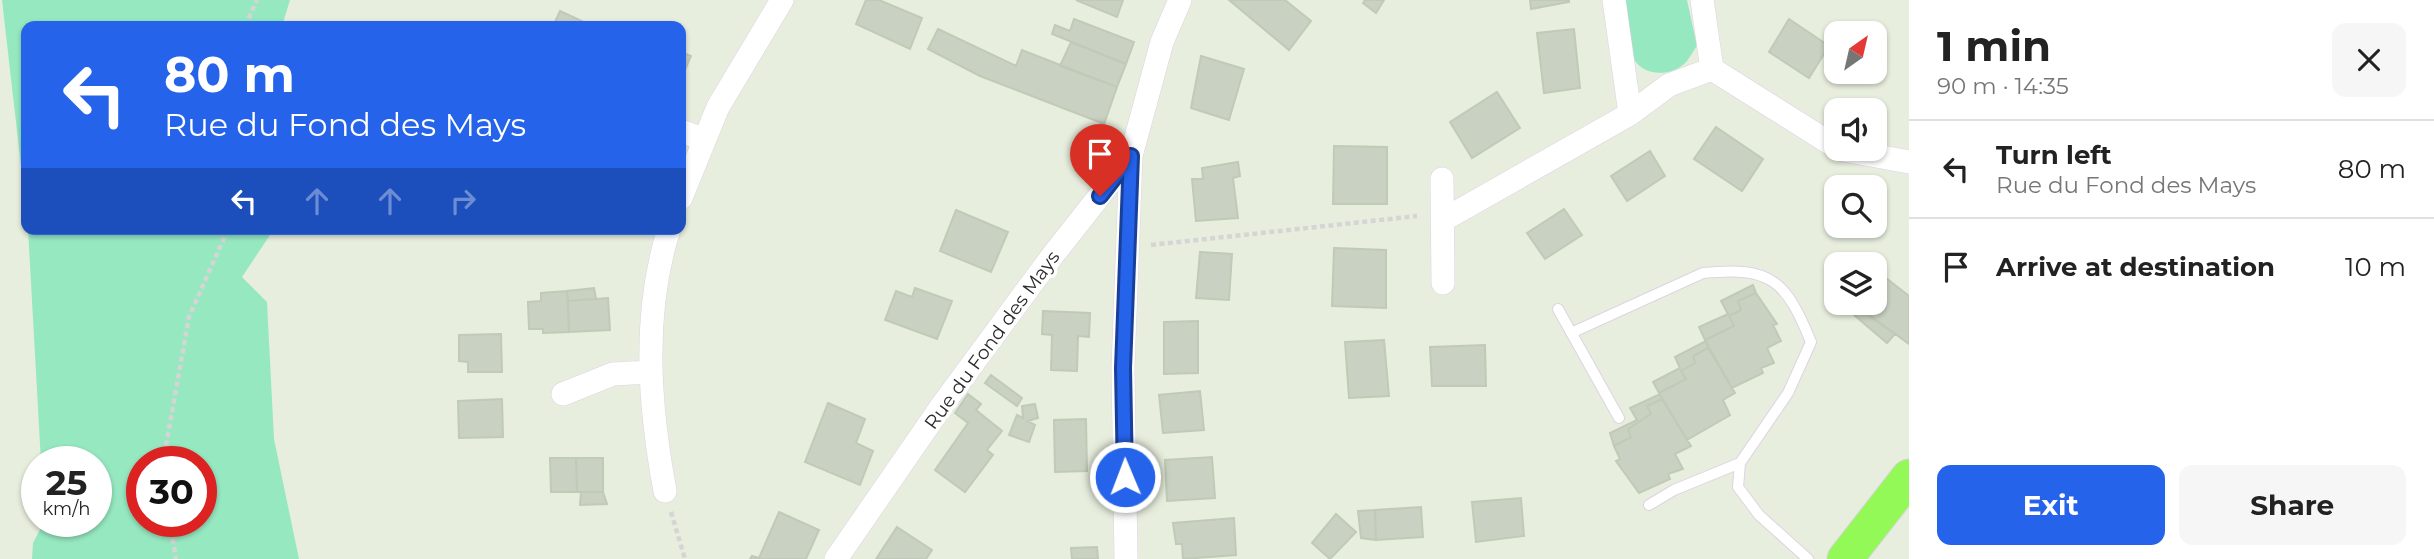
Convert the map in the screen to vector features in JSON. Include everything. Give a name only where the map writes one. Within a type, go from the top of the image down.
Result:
[{"type":"main road","points":[[1845,559],[1909,477]]},
{"type":"street","points":[[686,185],[703,139],[730,85],[782,0]]},
{"type":"street","name":"Rue du Fond des Mays","points":[[836,559],[1053,255],[1131,156],[1162,42],[1180,0]]},
{"type":"street","points":[[1614,0],[1630,114]]},
{"type":"street","points":[[1702,0],[1712,69],[1824,140]]},
{"type":"street","points":[[1443,217],[1630,114],[1669,85],[1712,69]]},
{"type":"street","points":[[686,133],[703,139]]},
{"type":"street","points":[[1126,559],[1123,368],[1131,156]]},
{"type":"street","points":[[1887,158],[1909,162]]},
{"type":"street","points":[[1442,179],[1443,283]]},
{"type":"street","points":[[665,491],[658,456],[651,372],[653,302],[668,235]]},
{"type":"street","points":[[563,394],[613,374],[651,372]]},
{"type":"lane","points":[[1571,333],[1703,273],[1727,271],[1765,275],[1794,301],[1811,342],[1788,393],[1740,463],[1738,487],[1759,515],[1808,559]]},
{"type":"lane","points":[[1558,309],[1619,418]]},
{"type":"lane","points":[[1649,505],[1674,490],[1740,463]]},
{"type":"path","points":[[247,21],[257,0]]},
{"type":"path","points":[[1128,247],[1443,217]]},
{"type":"path","points":[[166,446],[188,317],[225,235]]},
{"type":"path","points":[[665,491],[685,559]]},
{"type":"path","points":[[172,537],[176,559]]},
{"type":"green space","points":[[2,0],[290,0],[284,21],[21,21],[21,166]]},
{"type":"green space","points":[[1625,0],[1687,0],[1697,46],[1686,62],[1671,71],[1656,73],[1642,68],[1636,62],[1629,42]]},
{"type":"green space","points":[[28,235],[270,235],[242,277],[267,302],[274,439],[299,559],[32,559],[36,537],[112,537],[112,446],[40,446]]},
{"type":"building","points":[[866,0],[879,0],[922,18],[910,49],[856,24]]},
{"type":"building","points":[[1076,0],[1123,0],[1117,17]]},
{"type":"building","points":[[1229,0],[1285,0],[1311,21],[1289,50]]},
{"type":"building","points":[[1365,0],[1384,0],[1376,13],[1363,3]]},
{"type":"building","points":[[1530,0],[1569,0],[1569,2],[1531,9]]},
{"type":"building","points":[[560,11],[582,21],[555,21]]},
{"type":"building","points":[[1074,19],[1134,42],[1126,64],[1052,34],[1055,25],[1070,31]]},
{"type":"building","points":[[1789,19],[1824,43],[1824,54],[1809,78],[1769,52]]},
{"type":"building","points":[[938,29],[1016,66],[1022,50],[1117,87],[1104,124],[980,76],[928,49]]},
{"type":"building","points":[[1574,29],[1580,88],[1544,93],[1537,33]]},
{"type":"building","points":[[1071,42],[1126,64],[1117,87],[1060,66]]},
{"type":"building","points":[[686,54],[691,56],[686,68]]},
{"type":"building","points":[[1201,56],[1244,69],[1229,120],[1191,108]]},
{"type":"building","points":[[1497,92],[1520,128],[1472,158],[1450,122]]},
{"type":"building","points":[[1716,127],[1763,159],[1742,191],[1694,159]]},
{"type":"building","points":[[1334,146],[1387,147],[1387,204],[1333,204]]},
{"type":"building","points":[[1650,151],[1665,176],[1627,201],[1611,176]]},
{"type":"building","points":[[1238,162],[1240,176],[1233,178],[1238,218],[1196,221],[1192,179],[1203,179],[1202,168]]},
{"type":"building","points":[[1564,209],[1582,235],[1545,259],[1527,233]]},
{"type":"building","points":[[956,210],[1008,232],[991,272],[940,251]]},
{"type":"building","points":[[1334,248],[1386,250],[1386,308],[1332,306]]},
{"type":"building","points":[[1200,252],[1232,254],[1229,300],[1196,298]]},
{"type":"building","points":[[1887,279],[1909,296],[1909,344],[1869,315],[1887,315]]},
{"type":"building","points":[[1753,285],[1756,293],[1738,301],[1741,310],[1729,316],[1734,326],[1705,340],[1699,327],[1728,314],[1721,301]]},
{"type":"building","points":[[594,288],[596,299],[568,301],[567,291]]},
{"type":"building","points":[[915,288],[952,301],[937,339],[885,320],[896,291],[912,297]]},
{"type":"building","points":[[567,291],[569,332],[543,333],[543,329],[529,329],[528,302],[541,301],[541,293]]},
{"type":"building","points":[[1756,293],[1777,324],[1773,325],[1781,341],[1767,348],[1774,363],[1761,368],[1763,373],[1732,388],[1705,340],[1734,326],[1729,316],[1741,310],[1738,301]]},
{"type":"building","points":[[608,298],[610,330],[569,332],[568,301]]},
{"type":"building","points":[[1043,311],[1090,313],[1089,337],[1078,336],[1077,371],[1051,370],[1052,335],[1042,334]]},
{"type":"building","points":[[1854,315],[1867,315],[1895,334],[1887,343]]},
{"type":"building","points":[[1198,321],[1198,373],[1164,374],[1164,322]]},
{"type":"building","points":[[501,334],[502,372],[468,372],[468,362],[459,361],[459,335]]},
{"type":"building","points":[[1384,340],[1389,396],[1349,398],[1345,342]]},
{"type":"building","points":[[1706,341],[1708,348],[1693,356],[1695,363],[1681,371],[1686,379],[1659,393],[1653,382],[1680,368],[1675,357]]},
{"type":"building","points":[[1485,345],[1486,386],[1432,386],[1430,347]]},
{"type":"building","points":[[1708,348],[1735,393],[1723,400],[1730,415],[1687,440],[1659,393],[1686,379],[1681,371],[1695,363],[1693,356]]},
{"type":"building","points":[[991,375],[1022,398],[1017,406],[985,383]]},
{"type":"building","points":[[1200,391],[1204,430],[1163,433],[1159,395]]},
{"type":"building","points":[[968,394],[981,404],[976,410],[1002,431],[987,450],[993,455],[965,492],[935,470],[968,423],[955,413]]},
{"type":"building","points":[[1660,394],[1662,399],[1647,406],[1651,414],[1628,429],[1631,437],[1614,446],[1610,433],[1637,420],[1630,408]]},
{"type":"building","points":[[502,399],[503,437],[459,438],[458,401]]},
{"type":"building","points":[[1662,399],[1691,446],[1675,454],[1683,469],[1668,474],[1670,479],[1639,493],[1616,461],[1620,459],[1614,446],[1631,437],[1628,429],[1651,414],[1647,406]]},
{"type":"building","points":[[828,403],[865,419],[856,443],[873,451],[860,485],[805,462]]},
{"type":"building","points":[[1035,404],[1038,418],[1028,421],[1035,425],[1029,442],[1009,435],[1017,415],[1023,418],[1022,406]]},
{"type":"building","points":[[1086,419],[1087,471],[1055,472],[1054,420]]},
{"type":"building","points":[[1212,457],[1215,498],[1167,501],[1165,460]]},
{"type":"building","points":[[550,458],[576,458],[577,492],[551,492]]},
{"type":"building","points":[[576,458],[603,458],[603,492],[577,492]]},
{"type":"building","points":[[581,492],[603,492],[607,504],[580,505]]},
{"type":"building","points":[[1521,498],[1524,536],[1476,542],[1472,502]]},
{"type":"building","points":[[1421,507],[1423,537],[1376,540],[1375,510]]},
{"type":"building","points":[[1375,510],[1376,540],[1361,538],[1358,511]]},
{"type":"building","points":[[779,512],[819,530],[806,559],[750,559],[752,556],[759,558]]},
{"type":"building","points":[[1336,514],[1356,532],[1330,559],[1312,543]]},
{"type":"building","points":[[1234,518],[1236,555],[1183,559],[1182,544],[1176,544],[1173,523]]},
{"type":"building","points":[[897,527],[932,550],[926,559],[876,559]]},
{"type":"building","points":[[1097,547],[1098,559],[1072,559],[1071,548]]},
{"type":"route","points":[[1100,196],[1131,156],[1123,368],[1125,477]]}]
